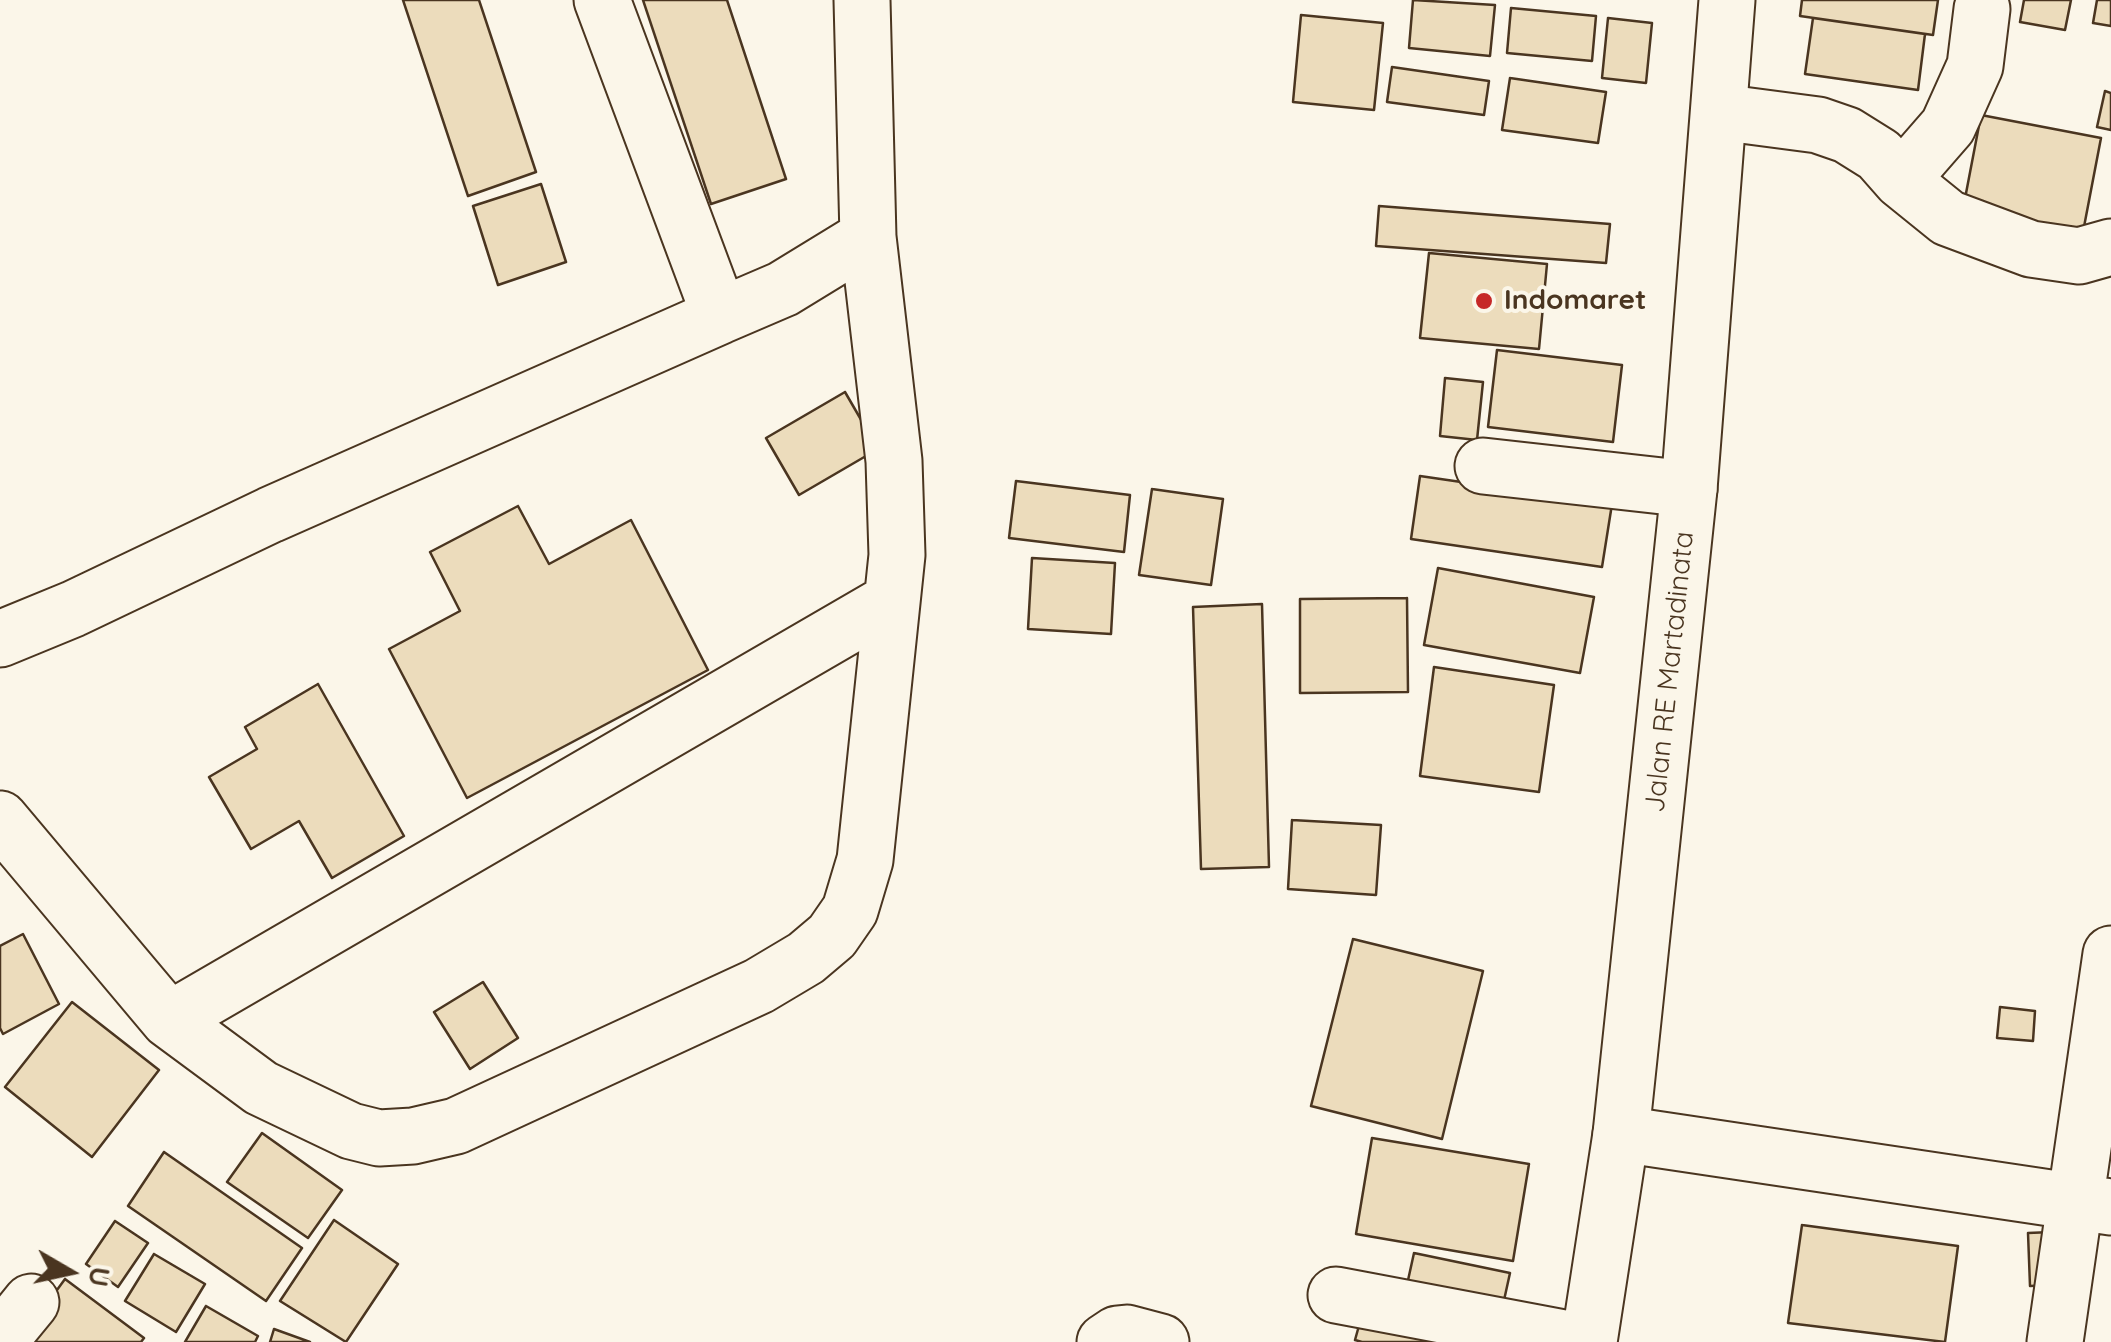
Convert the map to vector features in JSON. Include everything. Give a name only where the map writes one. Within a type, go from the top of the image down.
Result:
[{"type":"main road","points":[[602,0],[720,316]]},
{"type":"main road","points":[[0,819],[169,1020],[261,1088],[351,1132],[379,1138],[456,1126],[759,986],[806,958],[832,936],[850,910],[865,860],[897,556],[894,461],[868,237],[862,0]]},
{"type":"main road","name":"Jalan RE Martadinata","points":[[1587,1342],[1621,1134],[1689,489],[1727,0]]},
{"type":"main road","points":[[1900,180],[1948,126],[1975,66],[1982,9]]},
{"type":"main road","points":[[1718,112],[1818,125],[1847,135],[1879,155],[1900,180],[1948,218],[2031,250],[2079,256],[2111,247]]},
{"type":"main road","points":[[0,639],[72,609],[270,514],[783,289],[868,237]]},
{"type":"main road","points":[[1483,466],[1689,489]]},
{"type":"main road","points":[[169,1020],[891,601]]},
{"type":"main road","points":[[2055,1342],[2093,1205],[2111,954]]},
{"type":"main road","points":[[1621,1134],[2093,1205]]},
{"type":"main road","points":[[1336,1294],[1587,1342]]},
{"type":"main road","points":[[1105,1342],[1127,1333],[1162,1342]]},
{"type":"building","points":[[403,0],[479,0],[536,172],[468,196]]},
{"type":"building","points":[[643,0],[727,0],[786,179],[711,204]]},
{"type":"building","points":[[1413,0],[1495,5],[1490,56],[1409,48]]},
{"type":"building","points":[[1802,0],[1938,0],[1933,35],[1800,16]]},
{"type":"building","points":[[2024,0],[2071,0],[2065,30],[2020,22]]},
{"type":"building","points":[[2097,0],[2111,0],[2111,26],[2093,23]]},
{"type":"building","points":[[1511,8],[1596,16],[1592,61],[1507,53]]},
{"type":"building","points":[[1301,15],[1383,23],[1374,110],[1293,102]]},
{"type":"building","points":[[1608,18],[1652,23],[1646,83],[1602,78]]},
{"type":"building","points":[[1813,18],[1925,34],[1918,90],[1805,74]]},
{"type":"building","points":[[1392,67],[1489,81],[1484,115],[1387,102]]},
{"type":"building","points":[[1510,78],[1606,92],[1598,143],[1502,130]]},
{"type":"building","points":[[2105,91],[2111,93],[2111,130],[2097,127]]},
{"type":"building","points":[[1981,115],[2101,138],[2083,232],[1963,209]]},
{"type":"building","points":[[541,184],[566,262],[498,285],[473,206]]},
{"type":"building","points":[[1379,206],[1610,224],[1606,263],[1376,246]]},
{"type":"building","name":"Indomaret","points":[[1429,253],[1547,264],[1539,349],[1420,338]]},
{"type":"building","points":[[1497,350],[1622,365],[1613,442],[1488,427]]},
{"type":"building","points":[[1445,378],[1483,382],[1477,440],[1440,436]]},
{"type":"building","points":[[845,392],[878,449],[799,495],[766,438]]},
{"type":"building","points":[[1420,476],[1612,504],[1602,567],[1411,539]]},
{"type":"building","points":[[1016,481],[1130,495],[1124,552],[1009,538]]},
{"type":"building","points":[[1152,489],[1223,499],[1211,585],[1139,575]]},
{"type":"building","points":[[518,506],[549,564],[631,520],[708,670],[467,798],[389,649],[460,611],[430,552]]},
{"type":"building","points":[[1032,558],[1115,563],[1111,634],[1028,629]]},
{"type":"building","points":[[1438,568],[1594,597],[1580,673],[1424,645]]},
{"type":"building","points":[[1407,598],[1408,692],[1300,693],[1300,599]]},
{"type":"building","points":[[1262,604],[1269,867],[1201,869],[1193,607]]},
{"type":"building","points":[[1434,667],[1554,685],[1539,792],[1420,776]]},
{"type":"building","points":[[318,684],[404,836],[332,878],[299,821],[251,849],[209,777],[257,749],[245,727]]},
{"type":"building","points":[[1292,820],[1381,825],[1376,895],[1288,889]]},
{"type":"building","points":[[23,934],[59,1004],[3,1034],[0,946]]},
{"type":"building","points":[[1353,939],[1483,971],[1442,1139],[1311,1106]]},
{"type":"building","points":[[483,982],[518,1038],[470,1069],[434,1012]]},
{"type":"building","points":[[72,1002],[159,1070],[92,1157],[5,1087]]},
{"type":"building","points":[[2000,1007],[2035,1011],[2033,1041],[1997,1038]]},
{"type":"building","points":[[262,1133],[342,1190],[308,1238],[227,1182]]},
{"type":"building","points":[[1372,1138],[1529,1164],[1513,1261],[1356,1234]]},
{"type":"building","points":[[164,1152],[302,1248],[266,1301],[128,1206]]},
{"type":"building","points":[[334,1220],[398,1264],[346,1342],[280,1301]]},
{"type":"building","points":[[115,1221],[148,1243],[118,1287],[86,1264]]},
{"type":"building","points":[[1802,1225],[1958,1246],[1945,1342],[1788,1323]]},
{"type":"building","points":[[2052,1232],[2053,1285],[2030,1286],[2028,1233]]},
{"type":"building","points":[[1414,1253],[1510,1273],[1499,1323],[1403,1303]]},
{"type":"building","points":[[154,1254],[205,1284],[176,1332],[125,1301]]},
{"type":"building","points":[[65,1279],[144,1338],[141,1342],[19,1342]]},
{"type":"building","points":[[1365,1304],[1489,1342],[1355,1340]]},
{"type":"building","points":[[206,1306],[258,1336],[255,1342],[185,1342]]},
{"type":"building","points":[[274,1329],[310,1342],[270,1342]]},
{"type":"place","name":"Indomaret","points":[[1484,301]]}]
